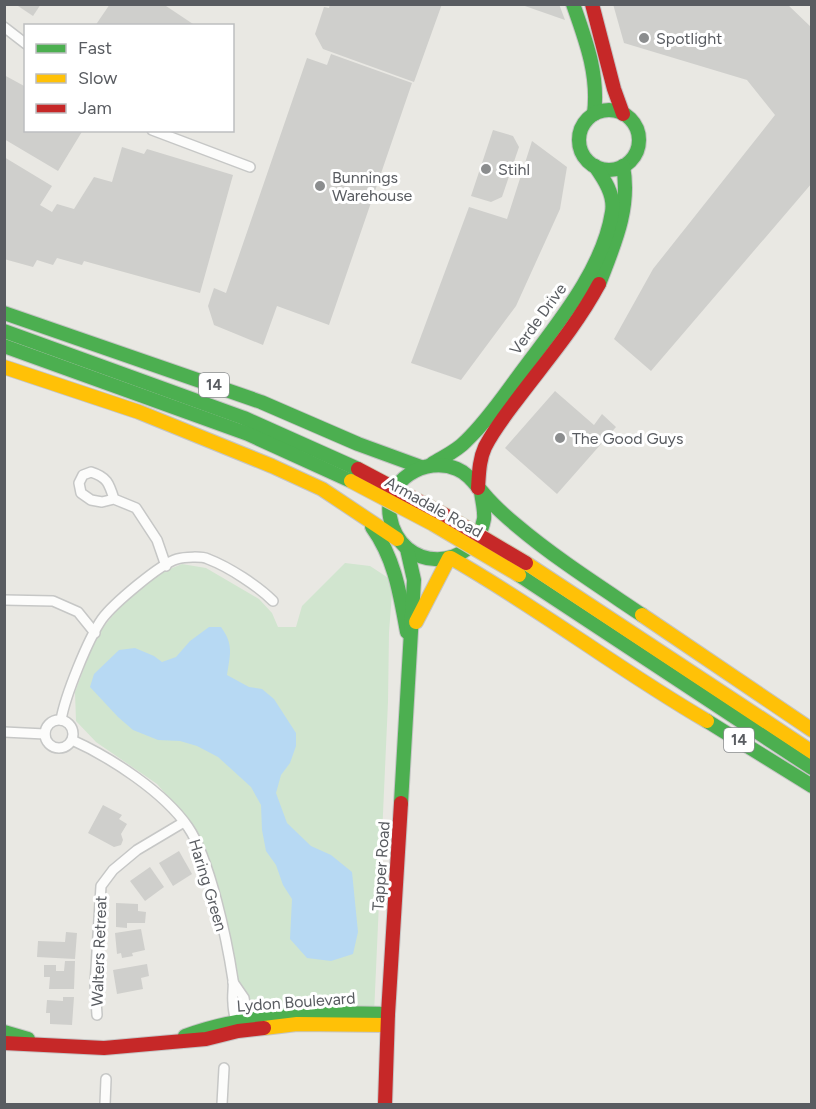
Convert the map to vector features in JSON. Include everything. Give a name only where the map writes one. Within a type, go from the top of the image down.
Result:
[{"type":"main road","points":[[573,4],[596,74],[597,95],[594,114]]},
{"type":"main road","points":[[592,4],[623,114]]},
{"type":"main road","points":[[608,110],[623,114],[634,124],[639,140],[633,158],[623,166],[614,170],[604,170],[586,160],[581,152],[580,132],[584,123],[594,114],[608,110]]},
{"type":"main road","name":"Verde Drive","points":[[427,466],[465,443],[493,411],[566,312],[590,273],[602,246],[613,210],[609,188],[595,166]]},
{"type":"main road","name":"Verde Drive","points":[[479,490],[480,464],[485,448],[503,419],[569,333],[599,285],[623,220],[626,181],[623,166]]},
{"type":"main road","name":"Armadale Road","points":[[4,313],[243,396],[358,444],[427,466]]},
{"type":"main road","name":"Armadale Road","points":[[4,331],[244,418],[354,475],[433,524],[574,593],[812,752]]},
{"type":"main road","name":"Armadale Road","points":[[4,346],[206,418],[354,475]]},
{"type":"main road","name":"14","points":[[4,367],[139,412],[272,465],[322,489],[397,538],[407,549],[420,557],[434,560],[450,558],[492,580],[682,708],[812,786]]},
{"type":"main road","name":"14","points":[[397,538],[391,525],[389,511],[391,497],[398,484],[408,474],[427,466],[455,468],[466,474],[479,490]]},
{"type":"main road","points":[[450,558],[462,553],[473,544],[480,532],[485,519],[485,505],[479,490]]},
{"type":"main road","points":[[479,490],[505,516],[545,549],[812,730]]},
{"type":"main road","points":[[368,520],[383,539],[392,558],[400,585],[411,648]]},
{"type":"main road","name":"Tapper Road","points":[[385,1104],[414,580],[407,549]]},
{"type":"main road","name":"Tapper Road","points":[[412,629],[450,558]]},
{"type":"main road","name":"Armadale Road","points":[[522,569],[812,768]]},
{"type":"main road","name":"Lydon Boulevard","points":[[4,1043],[23,1045],[42,1043],[104,1048],[174,1041],[203,1029],[309,1019],[388,1019]]},
{"type":"main road","name":"Lydon Boulevard","points":[[4,1032],[42,1043]]},
{"type":"street","points":[[4,27],[24,42]]},
{"type":"street","points":[[157,132],[250,167]]},
{"type":"street","points":[[114,499],[136,508],[158,540],[166,566]]},
{"type":"street","points":[[61,720],[63,708],[102,618],[138,584],[177,559],[206,558],[261,589],[273,601]]},
{"type":"street","points":[[4,600],[53,601],[78,612],[95,633]]},
{"type":"street","points":[[55,720],[61,720],[70,725],[74,733],[72,740],[65,748],[58,749],[48,744],[45,734],[47,726],[55,720]]},
{"type":"street","points":[[4,732],[45,734]]},
{"type":"street","name":"Haring Green","points":[[72,740],[99,752],[136,778],[175,811],[190,829],[203,860],[219,911],[233,982],[232,1001],[243,1025]]},
{"type":"street","name":"Walters Retreat","points":[[97,1015],[94,985],[101,886],[113,870],[137,850],[184,822]]},
{"type":"street","points":[[222,1104],[224,1068]]},
{"type":"street","points":[[105,1104],[106,1079]]},
{"type":"green space","points":[[345,563],[370,566],[393,581],[374,1014],[245,1017],[219,897],[194,826],[157,784],[96,742],[76,721],[75,692],[96,636],[123,603],[160,573],[182,564],[206,568],[259,599],[272,613],[278,627],[296,627],[302,606]]},
{"type":"water","points":[[209,627],[221,627],[228,639],[230,650],[227,675],[249,687],[262,689],[274,699],[296,733],[296,746],[290,763],[281,775],[276,793],[287,823],[311,846],[331,855],[352,872],[358,932],[353,954],[331,961],[307,958],[290,939],[292,899],[283,885],[276,865],[266,851],[261,805],[251,787],[218,757],[197,746],[180,741],[158,740],[133,730],[90,687],[94,674],[119,650],[135,648],[162,662],[176,657],[190,641]]},
{"type":"building","points":[[15,4],[41,4],[33,16]]},
{"type":"building","points":[[110,4],[163,4],[193,24],[96,24]]},
{"type":"building","points":[[330,4],[442,4],[414,82],[323,49],[315,34],[324,7],[329,8]]},
{"type":"building","points":[[522,4],[559,4],[565,20],[522,5]]},
{"type":"building","points":[[613,4],[787,4],[812,28],[812,183],[651,371],[614,339],[653,269],[775,115],[747,80],[624,43]]},
{"type":"building","name":"Bunnings Warehouse","points":[[331,54],[412,83],[329,325],[277,306],[263,345],[214,325],[208,306],[214,288],[226,293],[307,58],[327,65]]},
{"type":"building","points":[[4,75],[24,86],[24,132],[82,132],[58,171],[4,139]]},
{"type":"building","points":[[493,130],[513,136],[519,147],[502,197],[491,202],[471,196]]},
{"type":"building","points":[[532,141],[567,167],[560,209],[516,306],[461,380],[411,363],[469,207],[507,219]]},
{"type":"building","points":[[122,147],[144,154],[147,149],[233,175],[200,293],[84,261],[82,265],[57,258],[53,265],[37,260],[33,267],[4,259],[4,157],[52,186],[40,205],[52,212],[57,204],[74,209],[94,177],[112,182]]},
{"type":"building","name":"The Good Guys","points":[[555,391],[594,425],[602,414],[616,427],[557,494],[505,448]]},
{"type":"building","points":[[103,805],[122,815],[119,819],[127,824],[121,834],[123,840],[121,845],[114,847],[88,833]]},
{"type":"building","points":[[179,851],[192,874],[173,886],[159,863]]},
{"type":"building","points":[[150,867],[164,887],[145,901],[130,881]]},
{"type":"building","points":[[116,903],[138,904],[138,911],[146,912],[145,923],[127,923],[127,928],[116,927]]},
{"type":"building","points":[[141,929],[145,950],[122,958],[121,953],[117,954],[115,933]]},
{"type":"building","points":[[66,932],[77,933],[75,959],[37,957],[38,941],[65,942]]},
{"type":"building","points":[[65,961],[75,961],[74,989],[49,989],[50,977],[44,977],[44,965],[56,965],[56,971],[64,971]]},
{"type":"building","points":[[147,964],[149,976],[141,978],[143,989],[117,994],[113,970]]},
{"type":"building","points":[[63,997],[74,997],[72,1025],[50,1024],[50,1013],[46,1013],[47,1000],[63,1001]]},
{"type":"traffic: fast","points":[[573,4],[587,45],[593,72],[594,114]]},
{"type":"traffic: fast","points":[[609,110],[626,115],[634,123],[639,140],[634,157],[626,165],[609,170],[592,165],[584,157],[579,140],[584,123],[592,115],[609,110]]},
{"type":"traffic: fast","points":[[432,464],[458,448],[482,424],[564,315],[589,275],[607,234],[612,212],[612,199],[608,188],[595,166]]},
{"type":"traffic: fast","points":[[599,284],[623,212],[625,197],[623,166]]},
{"type":"traffic: fast","points":[[4,313],[261,402],[358,444],[421,467]]},
{"type":"traffic: fast","points":[[4,331],[244,418],[358,469]]},
{"type":"traffic: fast","points":[[4,346],[248,434],[351,481]]},
{"type":"traffic: fast","points":[[481,492],[484,519],[478,537],[466,549],[452,557],[437,559],[422,556],[408,549],[396,535],[390,517],[390,504],[393,492],[400,482],[409,474],[432,466],[457,469],[468,476],[499,510],[531,537],[642,615]]},
{"type":"traffic: fast","points":[[372,527],[391,564],[407,632]]},
{"type":"traffic: fast","points":[[401,803],[414,580],[407,549]]},
{"type":"traffic: fast","points":[[519,575],[812,768]]},
{"type":"traffic: fast","points":[[707,721],[812,786]]},
{"type":"traffic: fast","points":[[185,1036],[235,1022],[285,1015],[388,1014]]},
{"type":"traffic: fast","points":[[4,1032],[28,1039]]},
{"type":"traffic: slow","points":[[4,367],[139,412],[272,466],[322,489],[397,539]]},
{"type":"traffic: slow","points":[[351,481],[433,524],[519,575]]},
{"type":"traffic: slow","points":[[416,622],[449,558]]},
{"type":"traffic: slow","points":[[451,558],[516,597],[642,681],[707,721]]},
{"type":"traffic: slow","points":[[526,563],[812,752]]},
{"type":"traffic: slow","points":[[642,615],[812,730]]},
{"type":"traffic: slow","points":[[264,1028],[297,1024],[387,1025]]},
{"type":"traffic: jam","points":[[592,4],[614,89],[623,114]]},
{"type":"traffic: jam","points":[[478,488],[482,457],[489,440],[505,415],[571,328],[599,284]]},
{"type":"traffic: jam","points":[[358,469],[445,515],[526,563]]},
{"type":"traffic: jam","points":[[385,1104],[401,803]]},
{"type":"traffic: jam","points":[[4,1043],[104,1048],[206,1039],[238,1031],[264,1028]]},
{"type":"place","name":"Spotlight","points":[[644,38]]},
{"type":"place","name":"Stihl","points":[[486,169]]},
{"type":"place","name":"Bunnings Warehouse","points":[[320,186]]},
{"type":"place","name":"The Good Guys","points":[[560,438]]}]
